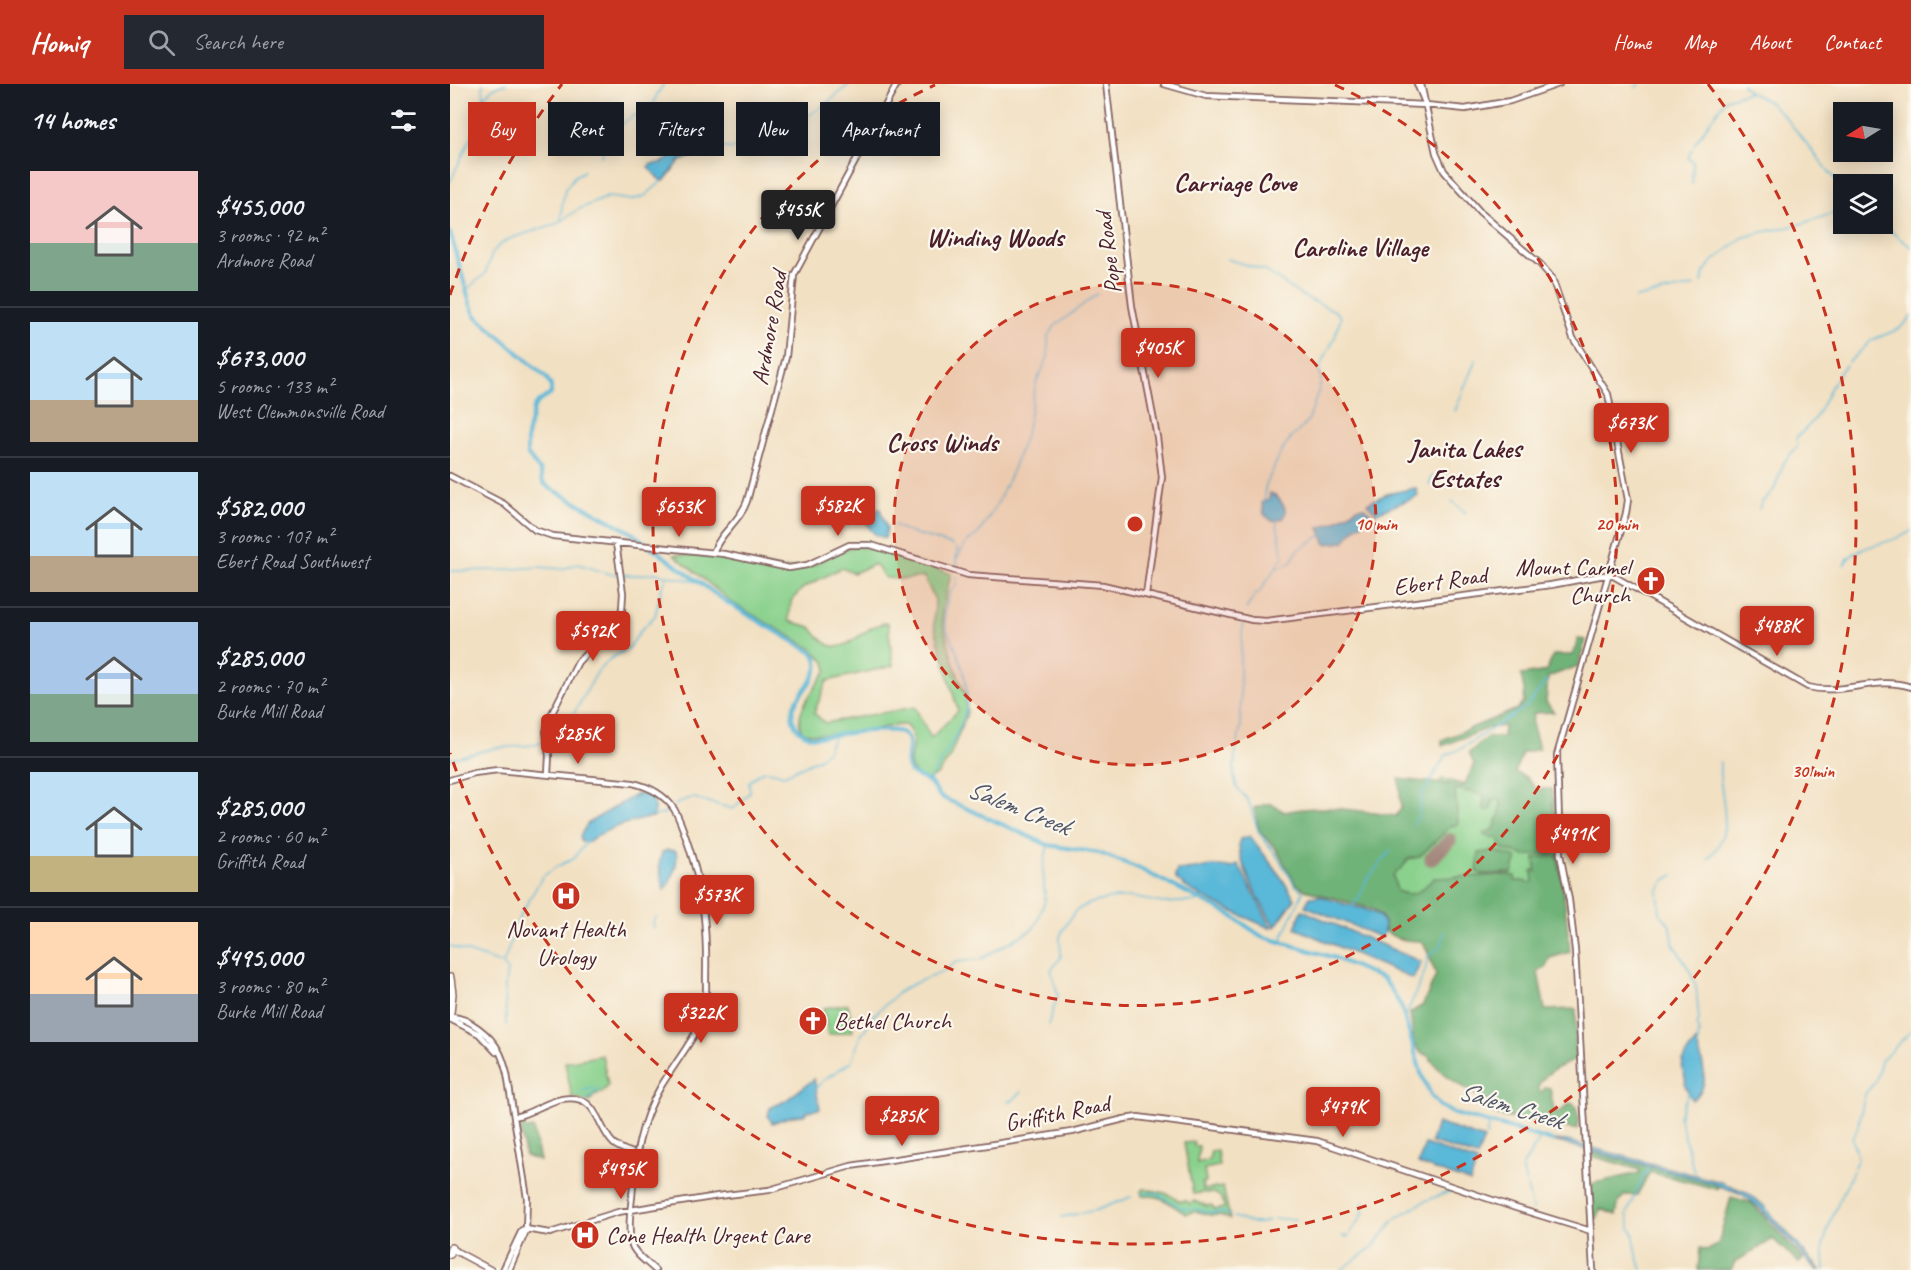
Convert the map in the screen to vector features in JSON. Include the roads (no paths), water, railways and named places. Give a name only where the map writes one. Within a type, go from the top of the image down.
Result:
[{"type":"highway","points":[[450,978],[452,994],[450,1016]]},
{"type":"main road","points":[[450,1250],[491,1270]]},
{"type":"street","name":"Ardmore Road","points":[[713,553],[721,536],[742,513],[748,499],[786,357],[794,274],[897,84]]},
{"type":"street","name":"Pope Road","points":[[1106,84],[1132,306],[1157,437],[1162,477],[1146,595]]},
{"type":"street","points":[[1164,84],[1206,96],[1426,105],[1465,109],[1495,105],[1559,84]]},
{"type":"street","points":[[1419,84],[1436,153],[1442,167],[1480,212],[1549,273],[1576,344],[1608,394],[1628,500],[1556,761],[1560,854],[1574,938],[1593,1270]]},
{"type":"street","points":[[450,476],[504,504],[525,524],[539,532],[553,536],[616,543],[623,594],[622,609],[614,625],[578,662],[549,719],[546,732],[548,774]]},
{"type":"street","name":"Ebert Road","points":[[616,543],[735,555],[796,568],[843,547],[865,544],[978,576],[1103,585],[1252,620],[1266,621],[1551,585],[1608,574]]},
{"type":"street","points":[[1608,574],[1620,578],[1808,687],[1827,691],[1886,683],[1911,687]]},
{"type":"street","points":[[450,780],[474,772],[493,770],[633,783],[656,791],[676,813],[699,880],[706,920],[704,1014],[652,1103],[635,1154],[630,1210],[631,1238],[639,1255],[655,1270]]},
{"type":"street","points":[[450,1016],[480,1030],[496,1046],[507,1074],[527,1198],[524,1238],[509,1270]]},
{"type":"street","points":[[514,1116],[531,1112],[559,1100],[580,1101],[597,1114],[614,1143],[635,1154]]},
{"type":"street","name":"Griffith Road","points":[[525,1229],[550,1233],[630,1210],[769,1190],[851,1166],[1146,1117],[1317,1141],[1514,1208],[1591,1231]]},
{"type":"street","points":[[503,1270],[522,1230],[525,1229]]},
{"type":"street","points":[[631,1238],[639,1255]]},
{"type":"water","points":[[674,156],[693,156],[680,161],[664,181],[648,167],[651,164],[661,163]]},
{"type":"water","points":[[1416,488],[1418,496],[1376,513],[1367,503],[1387,494]]},
{"type":"water","points":[[1270,493],[1284,506],[1286,512],[1282,519],[1272,521],[1264,514],[1262,502],[1269,499]]},
{"type":"water","points":[[1364,507],[1370,513],[1368,519],[1355,528],[1344,542],[1326,544],[1319,528],[1335,522],[1357,508]]},
{"type":"water","points":[[880,509],[887,528],[885,538],[876,535],[870,529],[866,517],[867,512]]},
{"type":"water","points":[[637,794],[654,798],[654,817],[619,826],[587,842],[581,841],[580,836],[588,823]]},
{"type":"water","points":[[1250,836],[1295,899],[1275,927],[1251,883],[1241,858],[1240,839]]},
{"type":"water","points":[[676,851],[677,861],[672,877],[664,890],[659,865],[662,852]]},
{"type":"water","points":[[1238,864],[1270,928],[1203,897],[1180,883],[1175,877],[1177,870],[1210,866],[1232,868]]},
{"type":"water","points":[[1319,896],[1365,909],[1379,916],[1384,928],[1382,938],[1305,906],[1310,897]]},
{"type":"water","points":[[1302,910],[1421,962],[1413,979],[1295,928]]},
{"type":"water","points":[[1696,1042],[1703,1065],[1704,1080],[1698,1094],[1692,1100],[1685,1085],[1686,1079],[1682,1066],[1686,1055]]},
{"type":"water","points":[[814,1079],[820,1109],[772,1123],[768,1116],[770,1108],[785,1101]]},
{"type":"water","points":[[1437,1123],[1484,1139],[1477,1157],[1431,1142]]},
{"type":"water","name":"Salem Creek","points":[[1550,1140],[1567,1141],[1721,1182],[1746,1192],[1763,1205],[1820,1270],[1809,1262],[1761,1209],[1742,1194],[1705,1181]]},
{"type":"water","points":[[1425,1144],[1477,1162],[1470,1182],[1418,1164]]},
{"type":"waterway","points":[[450,182],[481,116],[484,100],[483,84]]},
{"type":"waterway","points":[[485,96],[493,88],[506,84]]},
{"type":"waterway","points":[[624,122],[652,109],[657,94],[664,84]]},
{"type":"waterway","points":[[724,148],[749,148],[767,144],[829,102],[849,84]]},
{"type":"waterway","points":[[1636,87],[1640,84]]},
{"type":"waterway","points":[[1742,84],[1749,92],[1769,102],[1785,117],[1833,176]]},
{"type":"waterway","points":[[1694,144],[1726,99],[1749,92]]},
{"type":"waterway","points":[[1692,149],[1688,158],[1693,162],[1692,184]]},
{"type":"waterway","points":[[575,176],[584,171]]},
{"type":"waterway","points":[[562,205],[565,189],[574,177]]},
{"type":"waterway","points":[[467,289],[485,274],[492,254],[498,246],[509,239],[558,223],[577,210],[608,197],[632,200],[645,196],[662,181]]},
{"type":"waterway","points":[[561,220],[562,207]]},
{"type":"waterway","points":[[1702,283],[1704,272],[1711,263],[1742,238],[1794,226],[1833,214]]},
{"type":"waterway","name":"Salem Creek","points":[[450,233],[475,315],[546,377],[551,386],[551,394],[538,402],[534,408],[527,436],[527,454],[540,471],[543,482],[548,487],[629,531],[725,601],[813,653],[817,662],[816,672],[793,708],[792,718],[800,731],[813,737],[871,731],[901,732],[908,740],[907,765],[909,770],[913,775],[929,782],[941,797],[1048,845],[1099,853],[1136,867],[1229,914],[1261,936],[1335,958],[1383,979],[1401,1006],[1422,1076],[1432,1097],[1440,1106],[1454,1114],[1552,1141]]},
{"type":"waterway","points":[[1893,233],[1911,247]]},
{"type":"waterway","points":[[1227,259],[1266,271],[1302,296],[1335,311],[1341,317],[1335,337],[1320,367],[1321,383],[1309,419],[1281,452],[1266,485],[1265,501]]},
{"type":"waterway","points":[[1636,298],[1694,286]]},
{"type":"waterway","points":[[957,558],[966,543],[979,533],[998,502],[1013,469],[1026,433],[1036,383],[1048,357],[1048,336],[1055,326],[1097,294]]},
{"type":"waterway","points":[[1849,362],[1872,340],[1899,329],[1911,317]]},
{"type":"waterway","points":[[1455,411],[1476,359]]},
{"type":"waterway","points":[[1796,440],[1815,418],[1832,384],[1846,365]]},
{"type":"waterway","points":[[1759,509],[1762,502],[1774,490],[1784,462],[1797,444]]},
{"type":"waterway","points":[[1429,486],[1433,475]]},
{"type":"waterway","points":[[1452,501],[1466,513]]},
{"type":"waterway","points":[[1246,609],[1283,557],[1276,519]]},
{"type":"waterway","points":[[894,525],[908,532],[953,545]]},
{"type":"waterway","points":[[1844,565],[1856,553],[1894,540],[1911,531]]},
{"type":"waterway","points":[[1277,568],[1290,563],[1299,549],[1322,535]]},
{"type":"waterway","points":[[957,548],[956,561],[959,568]]},
{"type":"waterway","points":[[450,571],[539,567],[562,569],[578,564],[610,574],[655,573],[703,583]]},
{"type":"waterway","points":[[549,739],[559,733],[569,722],[598,671],[610,659],[630,647],[640,631],[655,616],[662,587],[668,576]]},
{"type":"waterway","points":[[929,782],[956,736],[967,699],[963,671],[945,624],[945,610],[951,591],[956,586],[957,576]]},
{"type":"waterway","points":[[1243,622],[1240,667],[1241,726],[1234,776],[1237,788],[1248,800],[1259,833],[1295,885],[1303,892],[1281,941]]},
{"type":"waterway","points":[[1414,824],[1418,817],[1421,797],[1445,756],[1462,748],[1527,706],[1547,680]]},
{"type":"waterway","points":[[675,805],[694,798],[733,809],[750,792],[749,782],[758,774],[769,771],[784,775],[820,758],[827,751],[835,734]]},
{"type":"waterway","points":[[450,759],[495,748],[535,745],[545,741]]},
{"type":"waterway","points":[[1708,859],[1723,836],[1725,824],[1720,761]]},
{"type":"waterway","points":[[654,816],[664,814],[671,808]]},
{"type":"waterway","points":[[503,964],[520,916],[542,877],[573,859],[587,841]]},
{"type":"waterway","points":[[815,1089],[825,1079],[851,1062],[860,1037],[874,1015],[899,992],[946,970],[956,962],[981,959],[1033,929],[1045,900],[1043,868],[1048,845]]},
{"type":"waterway","points":[[1352,907],[1360,896],[1366,881],[1391,850]]},
{"type":"waterway","points":[[1674,875],[1665,880],[1658,891],[1660,913],[1669,924],[1673,943],[1696,986],[1699,1020],[1697,1048]]},
{"type":"waterway","points":[[1048,1025],[1058,995],[1051,970],[1061,957],[1062,931],[1075,911],[1088,904],[1107,899],[1131,897],[1163,903],[1204,901]]},
{"type":"waterway","points":[[654,929],[653,921],[657,917]]},
{"type":"waterway","points":[[1404,1020],[1425,971],[1428,956],[1440,947],[1444,932]]},
{"type":"waterway","points":[[450,946],[503,964]]},
{"type":"waterway","points":[[503,964],[507,971],[506,1025]]},
{"type":"waterway","points":[[1854,1167],[1858,1158],[1852,1138],[1858,1127],[1865,1094],[1876,1081],[1881,1061],[1911,1031]]},
{"type":"waterway","points":[[579,1093],[594,1087]]},
{"type":"waterway","points":[[586,1101],[597,1090],[600,1090]]},
{"type":"waterway","points":[[1008,1101],[1012,1101],[1022,1091]]},
{"type":"waterway","points":[[1689,1091],[1679,1116],[1694,1172]]},
{"type":"waterway","points":[[1486,1136],[1489,1123]]},
{"type":"waterway","points":[[1533,1210],[1522,1167],[1541,1137]]},
{"type":"waterway","points":[[1642,1270],[1627,1214],[1644,1174],[1647,1173],[1647,1166]]},
{"type":"waterway","points":[[1825,1270],[1823,1245],[1832,1217],[1853,1171]]},
{"type":"waterway","points":[[1341,1270],[1373,1247],[1396,1218],[1425,1201],[1454,1190]]},
{"type":"waterway","points":[[1142,1194],[1156,1193],[1184,1209],[1222,1212],[1229,1215]]},
{"type":"waterway","points":[[1062,1217],[1097,1210],[1131,1197]]},
{"type":"waterway","points":[[1342,1236],[1349,1235],[1363,1214],[1363,1202]]},
{"type":"waterway","points":[[1234,1217],[1256,1223],[1269,1220]]},
{"type":"waterway","points":[[1274,1219],[1295,1219]]},
{"type":"place","name":"Mount Carmel Church","points":[[1651,581]]},
{"type":"place","name":"Novant Health Urology","points":[[566,896]]},
{"type":"place","name":"Bethel Church","points":[[813,1021]]},
{"type":"place","name":"Cone Health Urgent Care","points":[[585,1235]]},
{"type":"district","name":"Carriage Cove","points":[[1235,182]]},
{"type":"district","name":"Winding Woods","points":[[995,237]]},
{"type":"district","name":"Caroline Village","points":[[1360,247]]},
{"type":"district","name":"Cross Winds","points":[[942,442]]},
{"type":"district","name":"Janita Lakes Estates","points":[[1465,463]]}]
